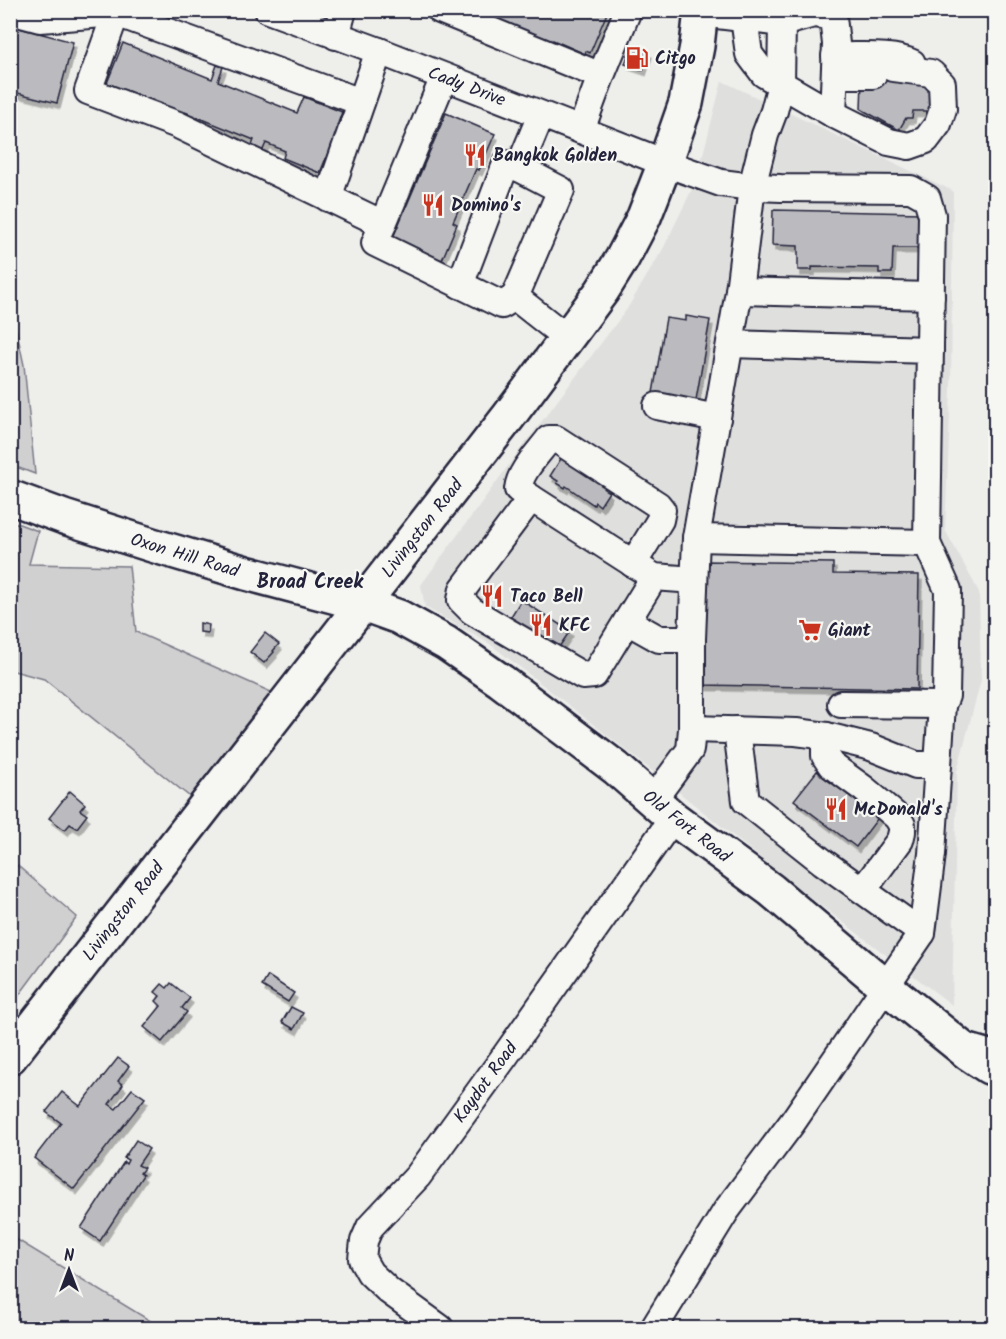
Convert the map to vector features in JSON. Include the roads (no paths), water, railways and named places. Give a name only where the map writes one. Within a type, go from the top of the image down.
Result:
[{"type":"main road","name":"Livingston Road","points":[[10,1057],[509,416],[602,291],[644,218],[665,163],[686,103],[698,46],[701,12]]},
{"type":"main road","name":"Oxon Hill Road","points":[[10,497],[152,545],[363,604]]},
{"type":"main road","name":"Old Fort Road","points":[[363,604],[399,617],[446,643],[519,694],[616,768],[663,809],[771,890],[965,1050],[996,1071]]},
{"type":"main road","points":[[965,1050],[996,1059]]},
{"type":"street","name":"Cady Drive","points":[[268,10],[721,183],[752,187],[911,189],[927,198],[932,216],[931,296]]},
{"type":"street","points":[[336,36],[344,10]]},
{"type":"street","points":[[581,130],[628,10]]},
{"type":"street","points":[[442,11],[474,17],[601,76]]},
{"type":"street","points":[[10,12],[40,19],[117,12],[361,102]]},
{"type":"street","points":[[117,12],[88,91],[178,125],[383,224]]},
{"type":"street","points":[[701,12],[782,23],[814,14],[832,14],[836,44],[834,114]]},
{"type":"street","points":[[744,18],[749,54],[764,74],[834,114],[889,141],[909,146],[926,140],[938,124],[943,109],[942,84],[931,73],[906,60],[881,57],[835,66]]},
{"type":"street","name":"Kaydot Road","points":[[440,1329],[389,1291],[370,1273],[362,1259],[364,1241],[370,1227],[417,1176],[505,1056],[663,809],[690,750],[696,538],[740,291],[752,187],[781,84],[782,23]]},
{"type":"street","points":[[328,198],[379,51]]},
{"type":"street","points":[[835,66],[931,73]]},
{"type":"street","points":[[444,77],[375,243],[460,285],[502,305],[515,297],[561,190],[519,168],[506,164],[460,285]]},
{"type":"street","points":[[519,168],[541,115]]},
{"type":"street","points":[[654,1329],[726,1211],[792,1123],[922,933],[932,854],[942,705],[946,696],[948,590],[927,543],[931,296],[740,291]]},
{"type":"street","points":[[515,297],[567,338]]},
{"type":"street","points":[[730,344],[930,350]]},
{"type":"street","points":[[657,406],[717,418]]},
{"type":"street","points":[[531,498],[463,589],[461,600],[472,610],[583,676],[594,675],[627,621],[643,570],[660,520],[662,510],[658,505],[556,439],[549,439],[519,482],[518,489],[643,570],[694,580]]},
{"type":"street","points":[[696,538],[927,543]]},
{"type":"street","points":[[627,621],[659,639],[692,639]]},
{"type":"street","points":[[841,704],[942,705]]},
{"type":"street","points":[[692,729],[796,732],[827,736],[871,747],[916,765],[938,765]]},
{"type":"street","points":[[737,730],[746,801],[823,862],[922,933]]},
{"type":"street","points":[[827,736],[825,756],[831,765],[864,789],[897,817],[902,825],[900,840],[863,890]]},
{"type":"place","name":"Citgo","points":[[637,58]]},
{"type":"place","name":"Bangkok Golden","points":[[475,155]]},
{"type":"place","name":"Domino's","points":[[433,205]]},
{"type":"place","name":"Taco Bell","points":[[492,596]]},
{"type":"place","name":"KFC","points":[[541,625]]},
{"type":"place","name":"Giant","points":[[810,630]]},
{"type":"place","name":"McDonald's","points":[[836,809]]},
{"type":"district","name":"Broad Creek","points":[[310,581]]}]
